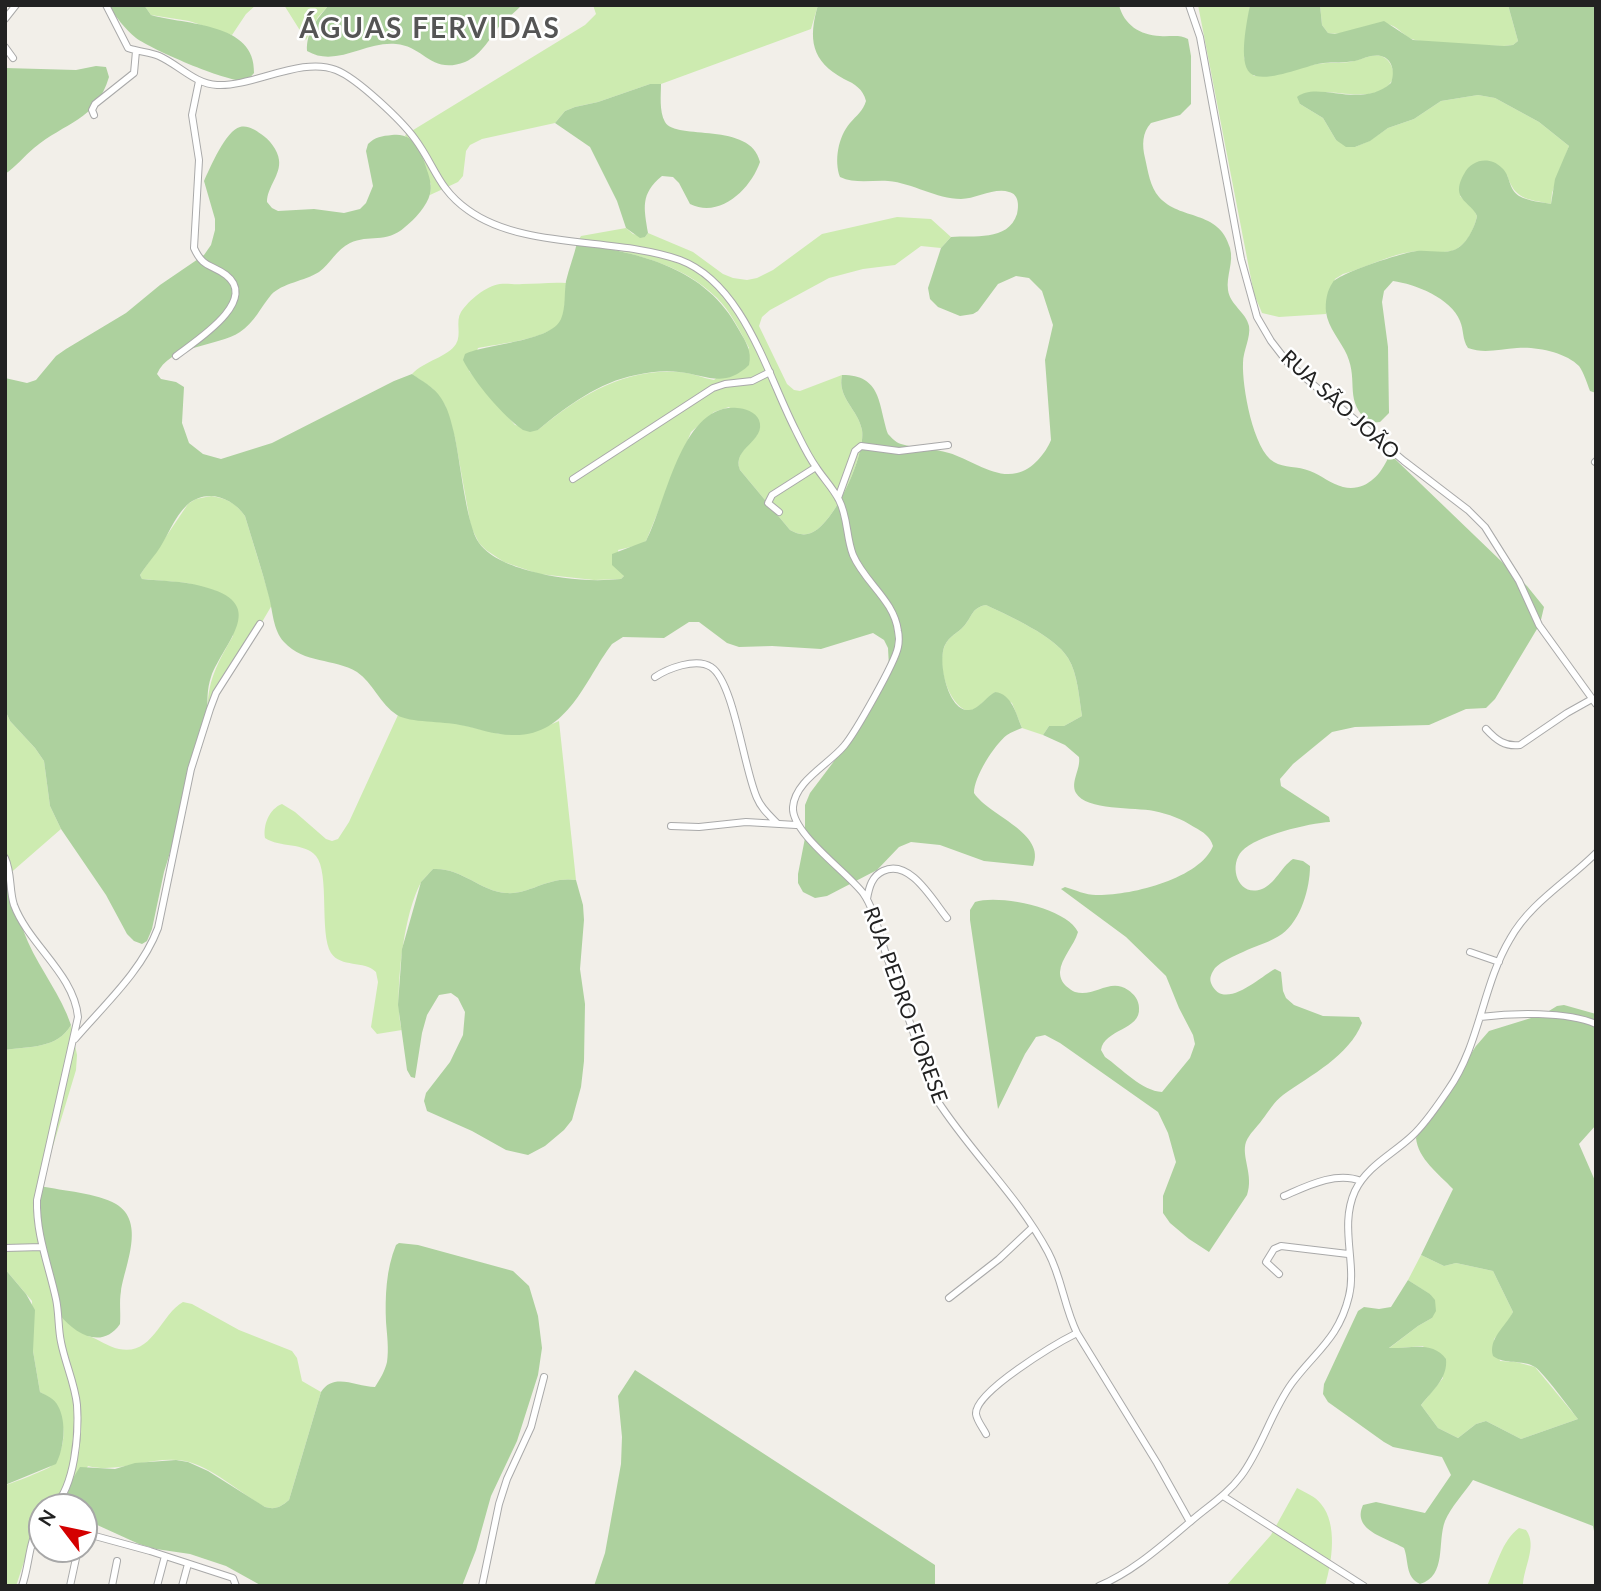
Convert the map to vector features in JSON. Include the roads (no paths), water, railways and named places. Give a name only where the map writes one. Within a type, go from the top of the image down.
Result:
[{"type":"street","points":[[5,19],[16,5]]},
{"type":"street","points":[[106,5],[128,48],[161,57],[199,81],[212,85],[227,85],[302,68],[324,66],[338,70],[354,80],[406,128],[417,141],[444,190],[483,221],[570,242],[644,251],[682,261],[723,293],[741,317],[760,349],[794,428],[816,467],[838,498],[852,553],[893,610],[899,644],[894,661],[845,745],[801,788],[794,799],[792,813],[796,825],[746,822],[699,827],[671,826]]},
{"type":"street","name":"RUA SÃO JOÃO","points":[[1189,5],[1200,37],[1241,259],[1257,317],[1288,363],[1404,461],[1468,510],[1485,527],[1519,581],[1539,625],[1594,701]]},
{"type":"street","points":[[5,47],[13,58]]},
{"type":"street","points":[[94,115],[92,110],[95,104],[134,73],[136,51]]},
{"type":"street","points":[[176,356],[219,321],[230,310],[236,298],[235,286],[227,276],[206,265],[198,258],[194,248],[199,160],[192,115],[199,81]]},
{"type":"street","points":[[573,479],[713,388],[725,384],[743,384],[770,372]]},
{"type":"street","points":[[838,498],[858,448],[900,451],[948,445]]},
{"type":"street","points":[[779,512],[768,503],[772,495],[816,467]]},
{"type":"street","points":[[74,1040],[141,961],[151,945],[158,928],[191,769],[209,709],[216,693],[260,624]]},
{"type":"street","points":[[655,677],[670,668],[701,664],[711,667],[719,678],[734,714],[757,798],[777,823]]},
{"type":"street","points":[[1486,729],[1501,743],[1510,747],[1520,745],[1567,713],[1594,701]]},
{"type":"street","name":"RUA PEDRO FIORESE","points":[[796,825],[867,898],[937,1100],[1033,1227],[1056,1267],[1068,1315],[1076,1333],[1157,1462],[1190,1522]]},
{"type":"street","points":[[1099,1586],[1128,1572],[1148,1558],[1223,1496],[1241,1477],[1292,1383],[1335,1334],[1350,1294],[1348,1215],[1361,1181],[1372,1168],[1413,1136],[1460,1071],[1510,938],[1528,913],[1596,853]]},
{"type":"street","points":[[5,858],[14,905],[76,1003],[78,1017],[37,1200],[36,1217],[57,1301],[64,1362],[77,1404],[76,1438],[70,1476],[64,1493]]},
{"type":"street","points":[[867,898],[874,878],[882,871],[892,867],[902,869],[926,891],[947,918]]},
{"type":"street","points":[[1470,952],[1499,962]]},
{"type":"street","points":[[1480,1017],[1517,1014],[1584,1019],[1596,1024]]},
{"type":"street","points":[[1284,1196],[1307,1186],[1343,1177],[1361,1181]]},
{"type":"street","points":[[949,1298],[999,1259],[1033,1227]]},
{"type":"street","points":[[1279,1274],[1266,1262],[1280,1245],[1348,1254]]},
{"type":"street","points":[[5,1248],[42,1247]]},
{"type":"street","points":[[986,1434],[976,1415],[978,1406],[989,1393],[1053,1345],[1076,1333]]},
{"type":"street","points":[[482,1586],[499,1504],[507,1479],[531,1427],[544,1377]]},
{"type":"street","points":[[1223,1496],[1364,1586]]},
{"type":"street","points":[[98,1537],[233,1578],[236,1586]]},
{"type":"street","points":[[157,1586],[166,1556]]},
{"type":"street","points":[[112,1586],[117,1561]]},
{"type":"street","points":[[22,1586],[28,1563]]},
{"type":"street","points":[[70,1586],[75,1563]]},
{"type":"street","points":[[183,1586],[188,1564]]},
{"type":"district","name":"ÁGUAS FERVIDAS","points":[[430,29]]}]
